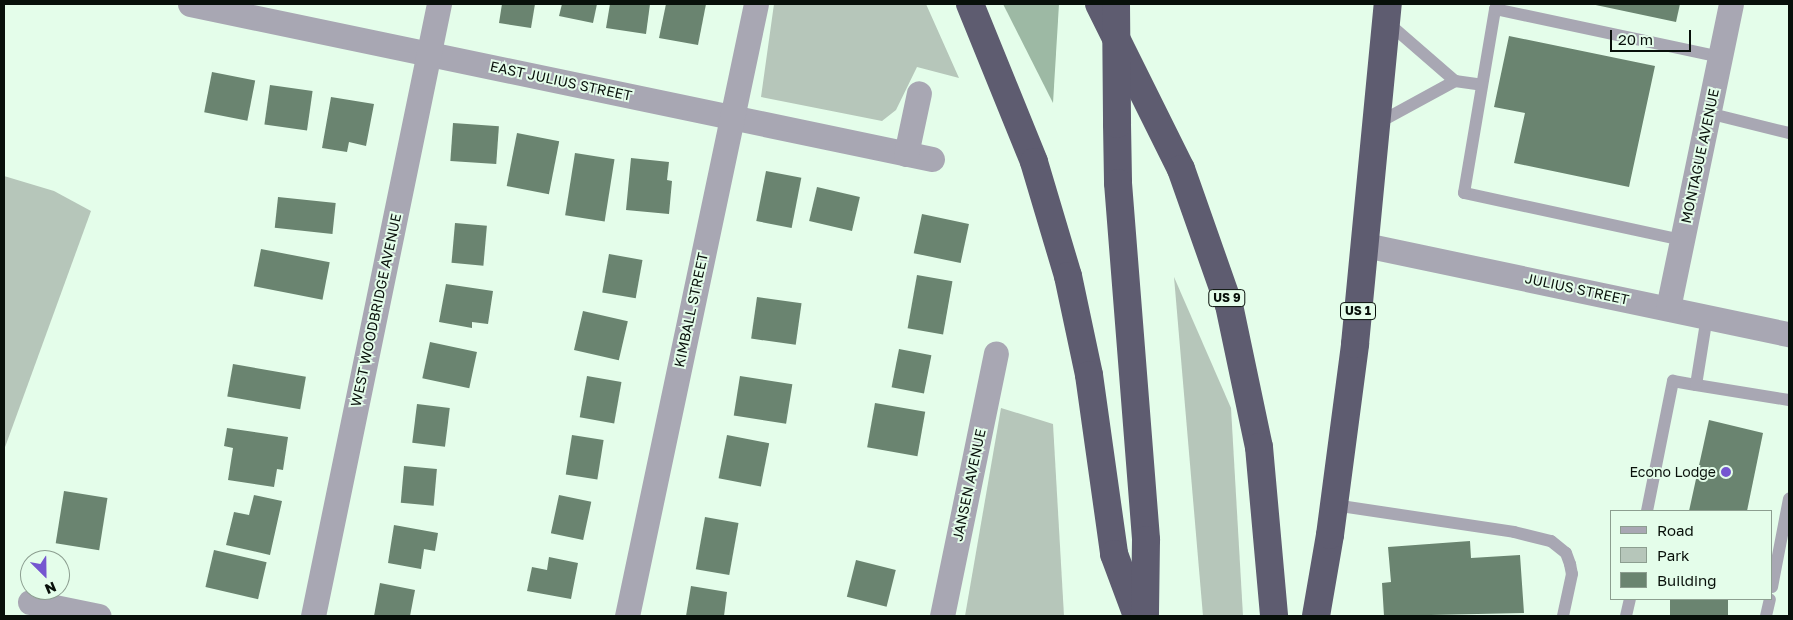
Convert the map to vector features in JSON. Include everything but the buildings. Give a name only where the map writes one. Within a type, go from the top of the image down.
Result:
[{"type":"highway","points":[[970,4],[1034,162],[1068,276],[1089,376],[1114,554],[1136,616]]},
{"type":"highway","name":"US 9","points":[[1099,4],[1181,169],[1229,305],[1259,447],[1274,616]]},
{"type":"highway","points":[[1116,4],[1118,183],[1146,540],[1145,616]]},
{"type":"highway","name":"US 1","points":[[1316,616],[1334,505],[1365,245],[1387,13]]},
{"type":"street","name":"EAST JULIUS STREET","points":[[190,4],[932,159]]},
{"type":"street","name":"WEST WOODBRIDGE AVENUE","points":[[313,616],[439,4]]},
{"type":"street","name":"KIMBALL STREET","points":[[628,616],[756,4]]},
{"type":"street","name":"MONTAGUE AVENUE","points":[[1668,308],[1731,4]]},
{"type":"street","points":[[906,154],[919,93]]},
{"type":"street","name":"JULIUS STREET","points":[[1365,245],[1789,334]]},
{"type":"street","name":"JANSEN AVENUE","points":[[942,616],[996,353]]},
{"type":"street","points":[[30,602],[98,616]]},
{"type":"lane","points":[[1682,240],[1464,193],[1495,9],[1720,57]]},
{"type":"lane","points":[[1387,13],[1455,81],[1482,85]]},
{"type":"lane","points":[[1377,123],[1455,81]]},
{"type":"lane","points":[[1708,113],[1789,133]]},
{"type":"lane","points":[[1696,385],[1707,316]]},
{"type":"lane","points":[[1647,510],[1673,381],[1789,400]]},
{"type":"lane","points":[[1773,582],[1789,499]]},
{"type":"lane","points":[[1334,505],[1514,532],[1551,541],[1566,552],[1572,574],[1563,616]]},
{"type":"lane","points":[[1626,616],[1630,600]]},
{"type":"lane","points":[[1766,616],[1770,600]]},
{"type":"green space","points":[[774,4],[926,4],[959,78],[917,67],[896,110],[882,121],[761,97]]},
{"type":"green space","points":[[1003,4],[1059,4],[1053,103]]},
{"type":"green space","points":[[4,176],[54,191],[91,211],[4,450]]},
{"type":"green space","points":[[1174,277],[1231,408],[1243,616],[1203,616]]},
{"type":"green space","points":[[1001,408],[1053,424],[1064,616],[965,616]]},
{"type":"place","name":"Econo Lodge","points":[[1726,472]]}]
